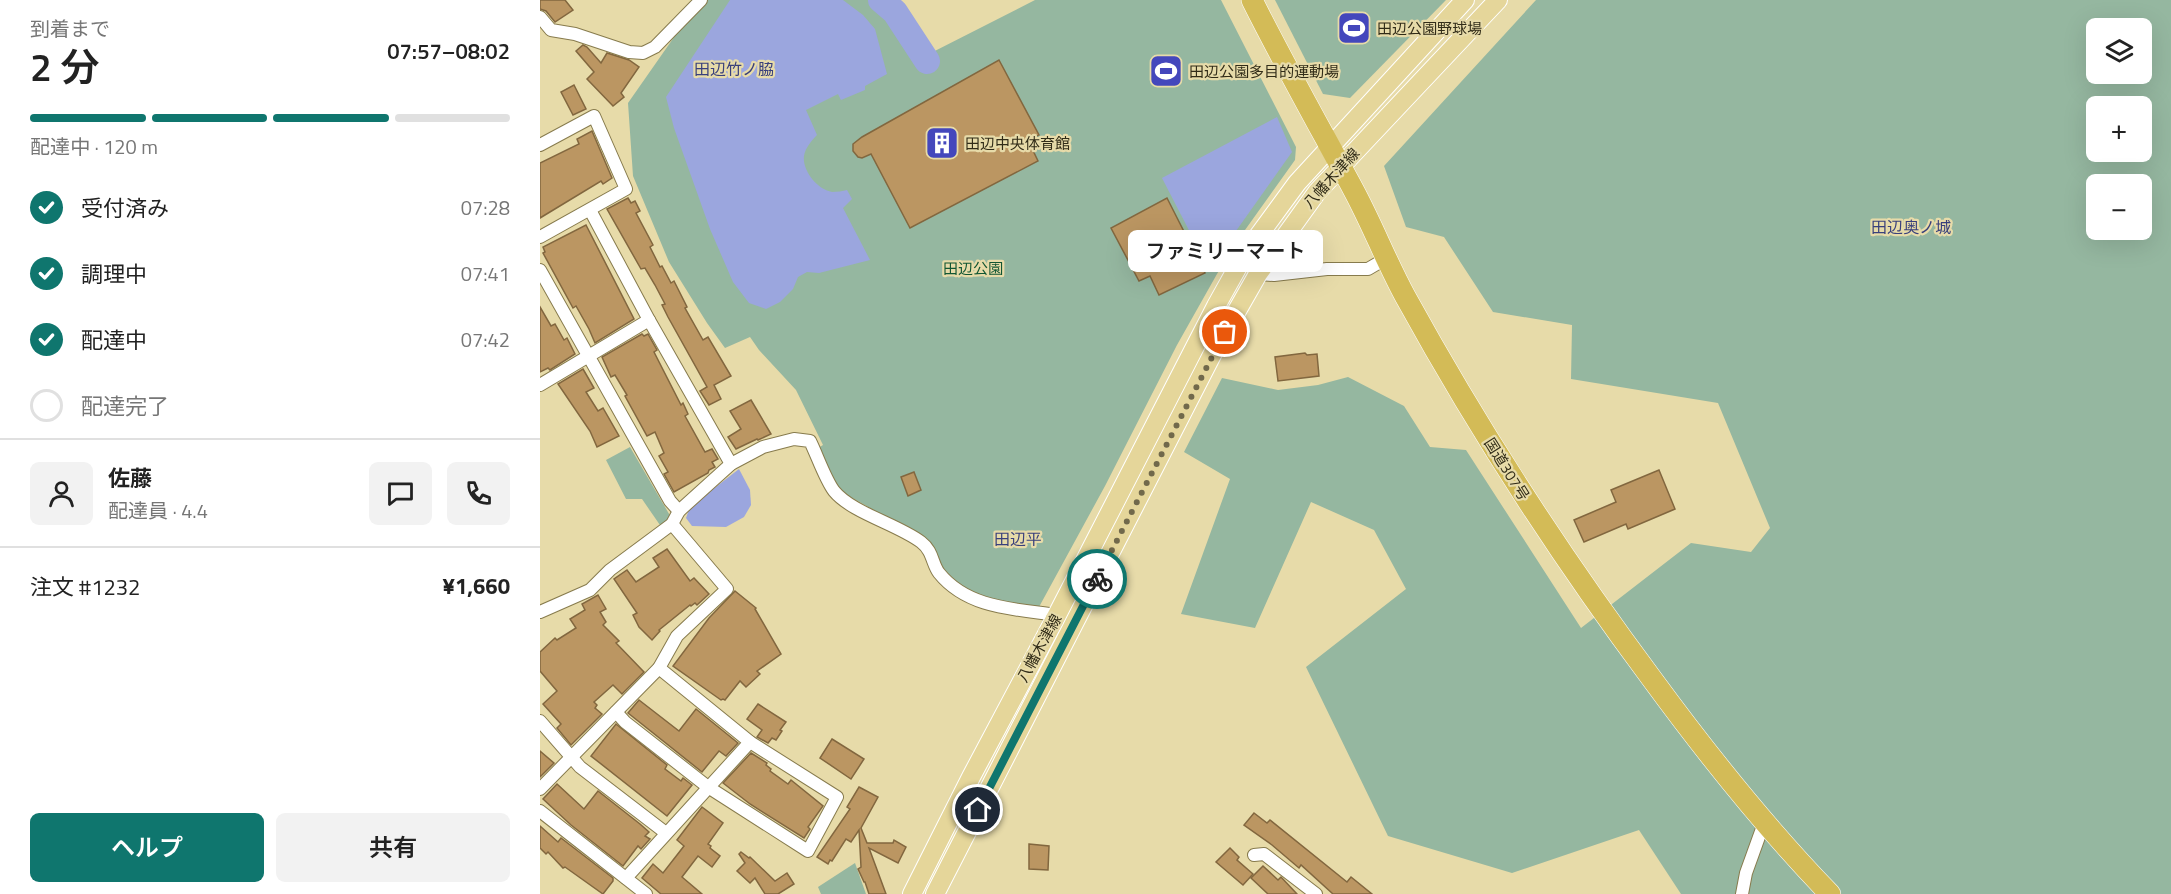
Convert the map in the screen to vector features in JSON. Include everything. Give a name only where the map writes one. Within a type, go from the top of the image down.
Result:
[{"type":"highway","name":"国道307号","points":[[1251,0],[1354,191],[1385,259],[1466,402],[1541,522],[1619,636],[1682,720],[1764,823],[1830,894]]},
{"type":"main road","name":"八幡木津線","points":[[912,894],[1245,254],[1297,183],[1329,146],[1465,0]]},
{"type":"main road","name":"八幡木津線","points":[[935,894],[1214,351],[1258,274],[1317,192],[1498,0]]},
{"type":"street","points":[[540,17],[551,30],[575,34],[629,52],[643,53],[655,47],[701,0]]},
{"type":"street","points":[[540,145],[594,116],[626,189],[540,237]]},
{"type":"street","points":[[590,210],[649,320],[731,464]]},
{"type":"street","points":[[1258,274],[1274,275],[1327,269],[1368,269],[1385,259]]},
{"type":"street","points":[[540,270],[670,501],[679,511]]},
{"type":"street","points":[[540,385],[649,320]]},
{"type":"street","points":[[540,612],[590,590],[610,570],[672,524],[679,511],[731,464],[763,447],[794,439],[810,441],[834,490],[846,501],[922,543],[933,556],[938,572],[966,596],[984,604],[1057,615]]},
{"type":"street","points":[[540,789],[659,668],[677,636],[727,589],[672,524]]},
{"type":"street","points":[[616,712],[625,722],[708,787],[808,851],[837,797],[750,742],[659,668]]},
{"type":"street","points":[[540,721],[580,767],[666,833]]},
{"type":"street","points":[[626,878],[750,742]]},
{"type":"street","points":[[540,811],[646,894]]},
{"type":"street","points":[[1742,894],[1746,873],[1764,823]]},
{"type":"street","points":[[1254,855],[1264,854],[1316,894]]},
{"type":"green space","name":"田辺公園","points":[[700,0],[876,0],[898,23],[919,59],[1035,0],[1221,0],[1296,147],[1295,160],[1217,274],[1177,345],[1105,486],[1039,607],[987,598],[965,587],[944,569],[923,538],[840,491],[818,448],[823,445],[796,390],[750,337],[725,348],[669,262],[633,176],[628,103]]},
{"type":"green space","points":[[1275,0],[1446,0],[1350,98],[1323,94]]},
{"type":"green space","points":[[1536,0],[2171,0],[2171,894],[1681,894],[1639,830],[1512,873],[1388,836],[1306,667],[1406,589],[1374,530],[1311,502],[1255,628],[1181,614],[1230,479],[1184,452],[1222,378],[1278,390],[1318,385],[1348,377],[1404,406],[1430,447],[1466,450],[1581,628],[1691,543],[1751,552],[1770,528],[1718,403],[1571,379],[1572,325],[1493,312],[1444,237],[1406,227],[1384,166]]},
{"type":"green space","points":[[630,447],[672,519],[662,528],[642,499],[626,499],[606,460]]},
{"type":"green space","points":[[855,863],[866,894],[821,894],[818,887]]},
{"type":"water","points":[[730,0],[843,0],[863,15],[875,29],[887,74],[865,86],[865,90],[841,100],[838,94],[806,110],[817,135],[805,153],[804,162],[808,173],[821,188],[834,192],[847,190],[852,199],[843,208],[870,260],[819,273],[807,272],[798,277],[793,289],[780,302],[766,309],[749,303],[733,282],[710,229],[674,128],[666,97]]},
{"type":"water","points":[[1277,117],[1292,152],[1209,269],[1162,178]]},
{"type":"water","points":[[739,469],[750,490],[751,505],[744,517],[726,527],[692,526],[686,518],[690,507]]},
{"type":"building","points":[[540,0],[565,0],[573,10],[555,22],[546,11],[540,9]]},
{"type":"building","points":[[583,45],[601,63],[607,53],[629,60],[639,67],[621,93],[624,97],[613,106],[587,79],[594,72],[576,51]]},
{"type":"building","name":"田辺中央体育館","points":[[999,60],[1039,135],[1028,140],[1038,161],[910,228],[871,154],[862,158],[858,157],[853,151],[853,144]]},
{"type":"building","points":[[574,85],[586,109],[573,115],[561,92]]},
{"type":"building","points":[[592,131],[612,178],[603,184],[601,181],[540,218],[540,163],[579,144],[577,139]]},
{"type":"building","points":[[628,198],[631,203],[635,201],[640,211],[636,213],[653,245],[650,247],[660,267],[662,266],[671,283],[674,281],[687,307],[685,308],[703,340],[708,337],[731,376],[714,385],[721,399],[709,405],[700,391],[707,387],[668,317],[662,305],[665,304],[645,268],[641,269],[607,209]]},
{"type":"building","points":[[1167,198],[1205,273],[1159,295],[1150,276],[1139,281],[1111,228]]},
{"type":"building","points":[[586,225],[634,319],[595,343],[576,306],[573,308],[543,253],[545,252],[543,247]]},
{"type":"building","points":[[540,307],[551,326],[555,324],[564,340],[567,338],[575,354],[550,370],[548,368],[540,372]]},
{"type":"building","points":[[642,334],[644,336],[648,334],[657,350],[654,352],[681,405],[683,403],[688,414],[685,416],[705,452],[712,449],[718,459],[712,462],[715,467],[708,473],[674,492],[664,474],[668,472],[659,456],[664,453],[655,432],[647,436],[625,396],[627,395],[615,375],[611,377],[602,357]]},
{"type":"building","points":[[1305,353],[1307,355],[1317,354],[1319,376],[1278,381],[1275,357]]},
{"type":"building","points":[[583,369],[594,388],[586,392],[598,411],[603,408],[619,436],[597,447],[590,431],[558,384]]},
{"type":"building","points":[[751,400],[771,434],[736,449],[728,437],[741,429],[730,411]]},
{"type":"building","points":[[1659,470],[1675,509],[1628,529],[1626,524],[1584,542],[1574,520],[1616,502],[1611,490]]},
{"type":"building","points":[[914,472],[921,490],[908,496],[901,477]]},
{"type":"building","points":[[667,549],[690,581],[694,578],[709,594],[697,605],[695,603],[690,605],[659,630],[652,640],[639,627],[633,615],[637,613],[614,579],[627,570],[636,582],[659,567],[653,558]]},
{"type":"building","points":[[735,591],[756,608],[781,654],[757,671],[760,674],[746,687],[740,681],[725,700],[721,700],[673,666],[709,618]]},
{"type":"building","points":[[598,595],[606,609],[600,612],[606,622],[603,625],[619,641],[616,643],[644,672],[622,694],[613,685],[594,702],[597,705],[595,708],[602,714],[571,745],[557,728],[561,724],[543,704],[557,691],[540,671],[540,652],[555,638],[557,640],[576,628],[570,619],[585,610],[582,604]]},
{"type":"building","points":[[639,700],[679,731],[696,709],[738,743],[726,756],[719,751],[702,772],[628,713]]},
{"type":"building","points":[[758,704],[786,722],[776,740],[772,738],[768,743],[757,737],[762,730],[747,719]]},
{"type":"building","points":[[616,724],[667,765],[665,769],[681,781],[683,778],[692,785],[667,816],[591,756]]},
{"type":"building","points":[[832,739],[864,759],[851,779],[820,758]]},
{"type":"building","points":[[540,751],[554,763],[540,777]]},
{"type":"building","points":[[751,753],[767,763],[770,771],[788,784],[791,780],[823,806],[808,827],[810,829],[804,838],[750,804],[723,783]]},
{"type":"building","points":[[557,784],[584,809],[598,791],[649,832],[645,836],[650,839],[641,849],[638,846],[623,866],[571,825],[543,799]]},
{"type":"building","points":[[859,787],[878,797],[861,828],[867,843],[893,843],[894,840],[906,847],[898,863],[869,848],[886,894],[869,894],[858,869],[861,867],[859,830],[851,842],[846,839],[828,864],[817,857],[850,809],[847,807]]},
{"type":"building","points":[[702,807],[723,823],[708,844],[720,856],[712,867],[698,856],[682,877],[702,894],[661,894],[642,878],[653,864],[663,873],[684,846],[677,840]]},
{"type":"building","points":[[1254,813],[1267,823],[1270,820],[1347,882],[1351,877],[1372,894],[1333,894],[1301,865],[1299,868],[1244,825]]},
{"type":"building","points":[[540,826],[558,842],[561,838],[613,878],[603,894],[565,867],[563,868],[548,852],[546,854],[540,848]]},
{"type":"building","points":[[1029,844],[1049,846],[1048,870],[1029,869]]},
{"type":"building","points":[[1230,848],[1239,857],[1237,860],[1253,874],[1243,885],[1216,862]]},
{"type":"building","points":[[741,852],[750,857],[775,881],[787,873],[794,884],[778,894],[765,894],[755,878],[750,883],[737,871],[745,863],[739,854]]},
{"type":"building","points":[[1263,866],[1278,880],[1281,877],[1297,894],[1268,894],[1251,878]]},
{"type":"waterway","points":[[881,0],[895,12],[927,61]]},
{"type":"way so far","points":[[1097,579],[1225,332]]},
{"type":"place","name":"田辺公園野球場","points":[[1354,28]]},
{"type":"place","name":"田辺公園多目的運動場","points":[[1166,71]]},
{"type":"place","name":"田辺中央体育館","points":[[942,143]]},
{"type":"place","name":"ファミリーマート","points":[[1225,332]]},
{"type":"district","name":"田辺竹ノ脇","points":[[734,69]]},
{"type":"district","name":"田辺奥ノ城","points":[[1911,227]]},
{"type":"district","name":"田辺平","points":[[1018,539]]},
{"type":"route","points":[[978,810],[1097,579]]}]
